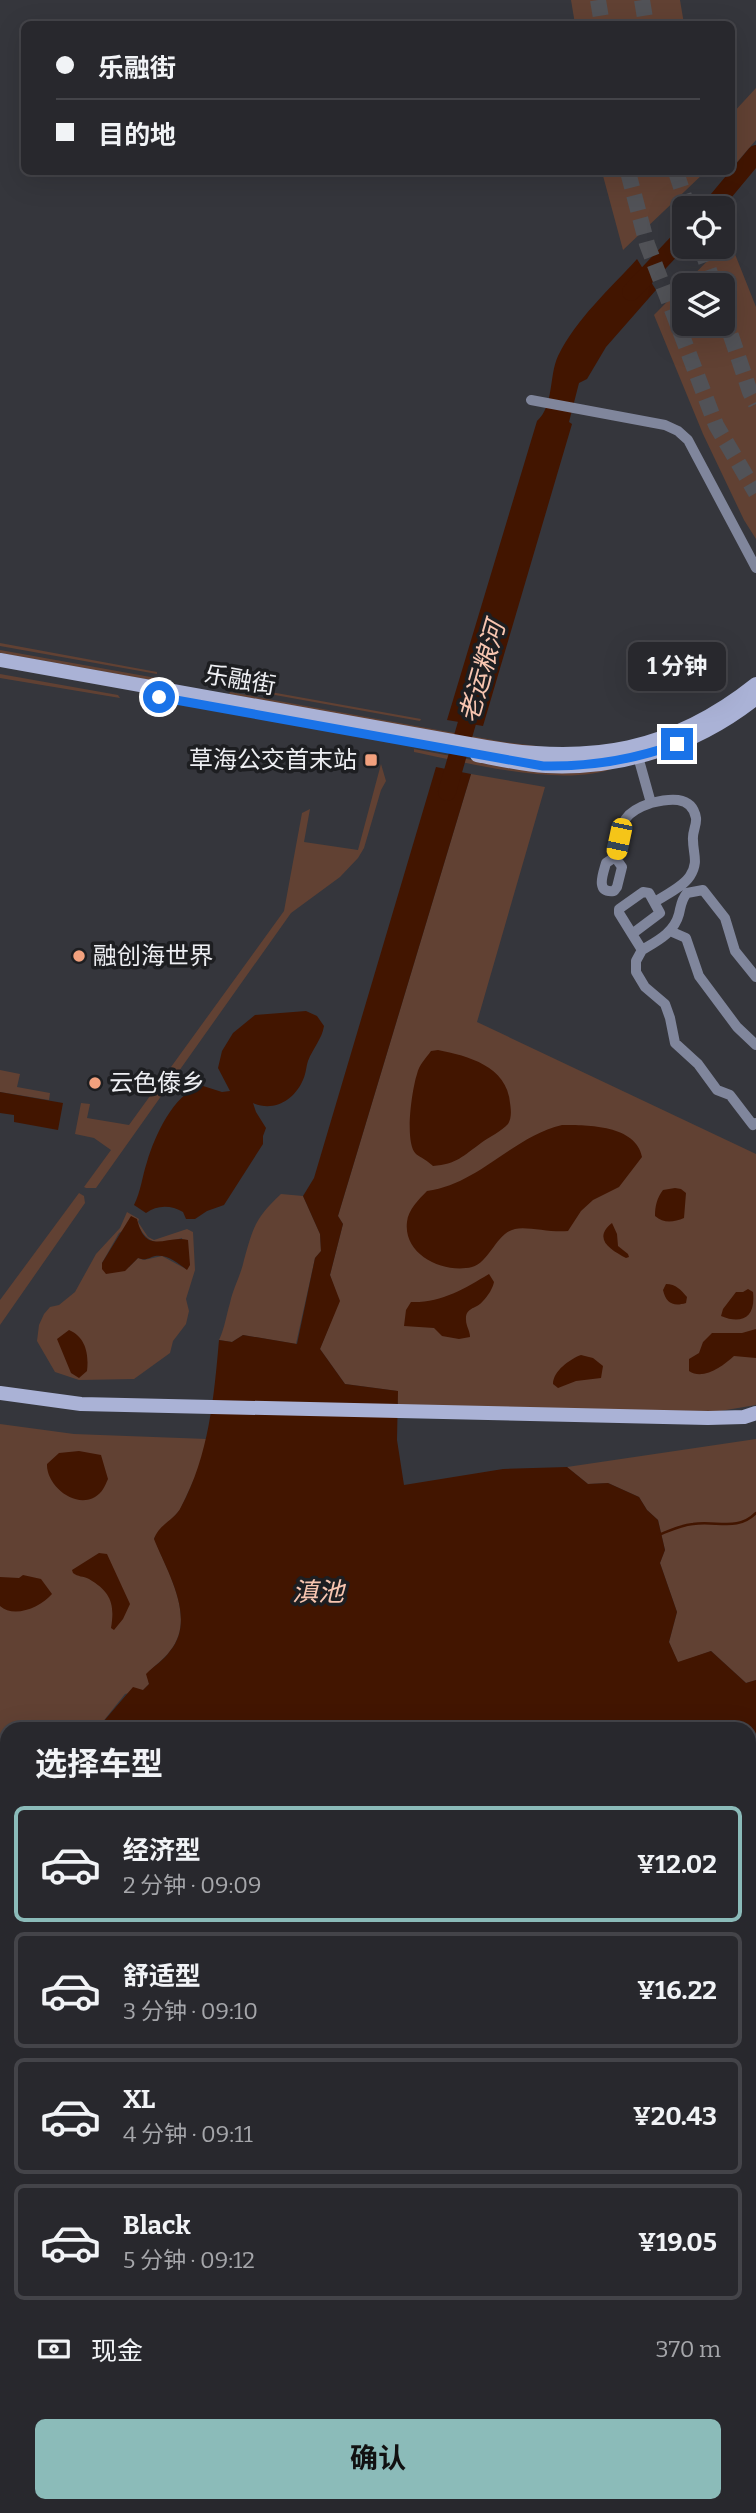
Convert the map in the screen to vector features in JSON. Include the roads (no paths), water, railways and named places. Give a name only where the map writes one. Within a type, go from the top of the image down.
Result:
[{"type":"street","points":[[531,400],[665,425],[678,431],[688,440],[756,568]]},
{"type":"street","name":"乐融街","points":[[0,660],[429,742]]},
{"type":"street","name":"乐融街","points":[[0,669],[429,742]]},
{"type":"street","points":[[636,751],[699,722],[756,684]]},
{"type":"street","points":[[429,742],[485,752],[524,754],[636,751],[677,744],[696,736],[756,698]]},
{"type":"street","points":[[636,751],[651,803]]},
{"type":"street","points":[[615,857],[623,821],[635,808],[668,799],[681,800],[691,808],[695,818],[692,838],[697,859],[691,876],[654,902]]},
{"type":"street","points":[[756,976],[735,951],[725,919],[703,890],[692,890],[684,896],[670,931],[642,950],[636,961],[636,972],[645,986],[665,1004],[672,1036],[678,1049],[698,1064],[717,1090],[730,1095],[752,1125],[756,1123]]},
{"type":"street","points":[[632,934],[659,916],[660,910],[649,892],[643,892],[619,909],[619,913],[632,934],[642,950]]},
{"type":"street","points":[[670,931],[686,938],[699,976],[737,1027],[756,1045]]},
{"type":"street","points":[[0,1393],[81,1404],[708,1418],[744,1417],[756,1413]]},
{"type":"water","points":[[637,259],[656,290],[606,347],[587,379],[579,383],[569,422],[572,424],[483,726],[447,720],[537,421],[549,399],[558,356],[574,329]]},
{"type":"water","name":"滇池","points":[[436,767],[471,774],[338,1216],[343,1224],[330,1275],[340,1301],[320,1349],[345,1384],[398,1391],[397,1440],[404,1485],[503,1469],[567,1467],[588,1484],[608,1483],[639,1497],[647,1510],[658,1520],[665,1550],[660,1563],[677,1612],[669,1642],[678,1662],[711,1651],[746,1683],[756,1680],[756,1722],[103,1722],[133,1687],[143,1690],[149,1684],[146,1674],[168,1654],[178,1638],[181,1624],[177,1595],[154,1539],[178,1511],[198,1467],[209,1425],[219,1340],[232,1342],[243,1335],[297,1344],[315,1258],[321,1251],[320,1234],[303,1196],[314,1178]]},
{"type":"water","points":[[306,1011],[317,1016],[324,1026],[303,1079],[293,1095],[282,1103],[268,1106],[253,1103],[266,1128],[263,1144],[224,1205],[195,1219],[186,1219],[183,1212],[174,1208],[159,1207],[146,1213],[134,1205],[155,1140],[173,1107],[190,1090],[200,1085],[222,1092],[230,1091],[218,1068],[222,1051],[233,1033],[255,1015]]},
{"type":"water","points":[[438,1050],[473,1060],[494,1072],[507,1090],[511,1114],[505,1127],[464,1155],[454,1161],[433,1166],[412,1148],[410,1116],[418,1071],[431,1051]]},
{"type":"water","points":[[0,1092],[63,1103],[58,1130],[14,1122],[14,1115],[0,1113]]},
{"type":"water","points":[[562,1125],[597,1127],[621,1133],[638,1146],[642,1157],[619,1187],[593,1200],[581,1211],[568,1231],[515,1229],[503,1236],[484,1260],[472,1267],[449,1268],[418,1253],[407,1234],[407,1222],[417,1201],[427,1191],[446,1187],[463,1179],[527,1139]]},
{"type":"water","points":[[675,1188],[686,1193],[684,1218],[662,1220],[655,1216],[658,1199],[663,1190]]},
{"type":"water","points":[[131,1216],[137,1219],[141,1231],[152,1241],[188,1240],[190,1265],[187,1270],[164,1256],[155,1256],[138,1258],[125,1271],[106,1274],[102,1263]]},
{"type":"water","points":[[612,1223],[618,1246],[629,1257],[620,1255],[606,1244],[604,1234]]},
{"type":"water","points":[[489,1274],[494,1282],[491,1289],[481,1304],[469,1310],[466,1316],[470,1337],[459,1339],[442,1336],[434,1328],[404,1326],[406,1310],[411,1302],[442,1298]]},
{"type":"water","points":[[666,1284],[680,1290],[687,1297],[686,1303],[674,1304],[668,1301],[663,1290]]},
{"type":"water","points":[[748,1289],[753,1292],[753,1301],[746,1317],[735,1320],[721,1316],[736,1292]]},
{"type":"water","points":[[756,1329],[756,1358],[734,1356],[719,1368],[706,1373],[695,1374],[689,1371],[689,1359],[699,1353],[703,1342],[712,1333],[742,1333]]},
{"type":"water","points":[[69,1330],[83,1342],[87,1353],[87,1371],[79,1378],[71,1373],[57,1339]]},
{"type":"water","points":[[581,1355],[593,1358],[603,1366],[601,1378],[576,1381],[558,1388],[553,1384],[559,1370]]},
{"type":"water","points":[[79,1451],[101,1455],[108,1479],[100,1493],[87,1500],[78,1500],[63,1493],[51,1480],[48,1472],[47,1464],[59,1453]]},
{"type":"water","points":[[99,1553],[107,1554],[130,1604],[114,1630],[111,1628],[112,1605],[107,1594],[89,1579],[73,1573],[72,1570]]},
{"type":"water","points":[[23,1575],[41,1579],[52,1594],[27,1610],[6,1610],[0,1606],[0,1577],[19,1578]]},
{"type":"waterway","name":"老运粮河","points":[[721,196],[756,154]]},
{"type":"waterway","name":"老运粮河","points":[[631,292],[672,249]]},
{"type":"waterway","name":"老运粮河","points":[[447,792],[473,702]]},
{"type":"waterway","points":[[661,1534],[702,1523],[734,1524],[749,1519],[756,1513]]},
{"type":"tunnel","points":[[598,0],[602,21]]},
{"type":"tunnel","points":[[642,0],[646,21]]},
{"type":"tunnel","points":[[629,175],[647,244],[716,425],[756,493]]},
{"type":"tunnel","points":[[677,175],[684,196]]},
{"type":"tunnel","points":[[705,259],[710,273]]},
{"type":"tunnel","points":[[731,336],[756,404]]},
{"type":"place","name":"草海公交首末站","points":[[371,760]]},
{"type":"place","name":"融创海世界","points":[[79,956]]},
{"type":"place","name":"云色傣乡","points":[[95,1083]]}]
